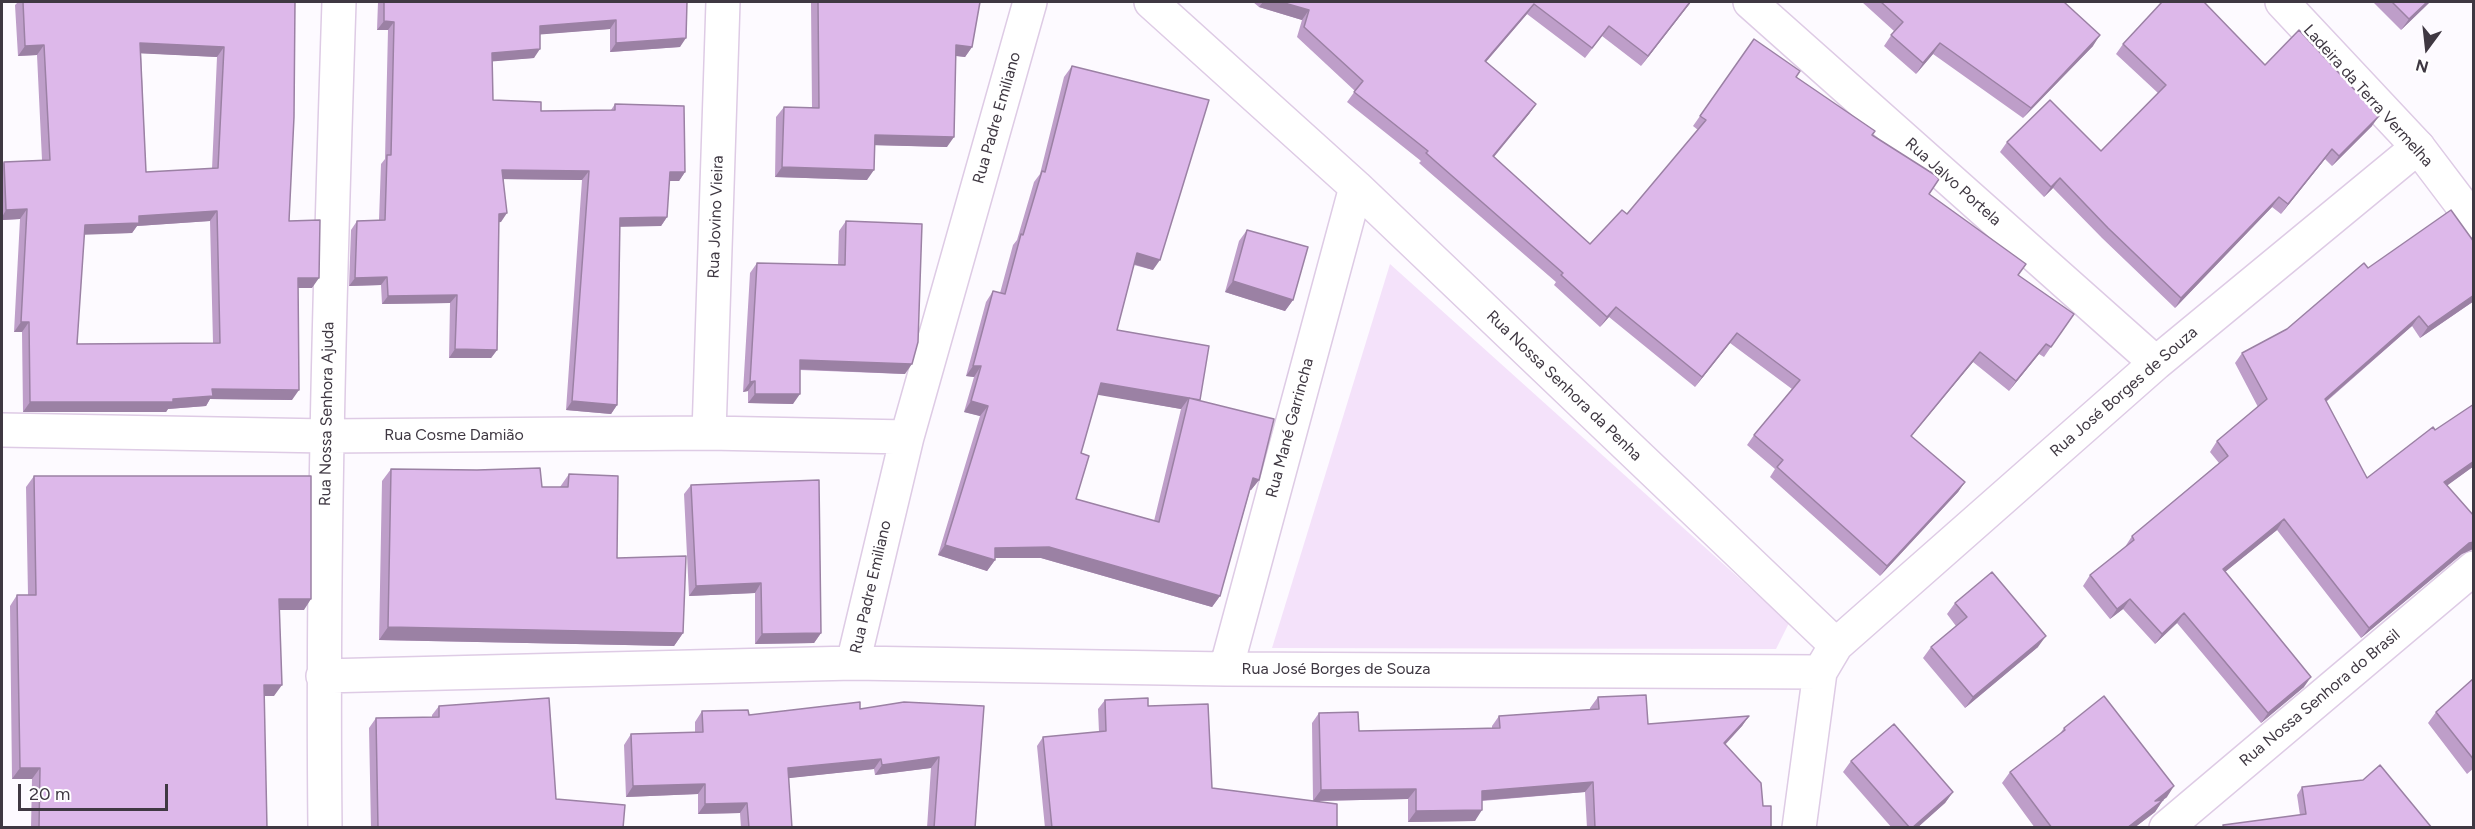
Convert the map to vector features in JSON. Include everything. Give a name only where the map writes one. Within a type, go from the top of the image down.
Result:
[{"type":"street","name":"Rua Nossa Senhora Ajuda","points":[[325,828],[323,676],[326,436],[339,2]]},
{"type":"street","name":"Rua Jovino Vieira","points":[[709,433],[723,2]]},
{"type":"street","name":"Rua Padre Emiliano","points":[[323,676],[853,663],[907,437],[1030,2]]},
{"type":"street","name":"Rua Nossa Senhora da Penha","points":[[1151,2],[1356,187],[1828,658]]},
{"type":"street","name":"Rua Jalvo Portela","points":[[1750,2],[2156,363]]},
{"type":"street","name":"Ladeira da Terra Vermelha","points":[[2283,2],[2418,147],[2474,220]]},
{"type":"street","name":"Rua José Borges de Souza","points":[[853,663],[1226,669],[1828,658],[2156,363],[2418,147]]},
{"type":"street","name":"Rua Mané Garrincha","points":[[1226,669],[1356,187]]},
{"type":"street","name":"Rua Cosme Damião","points":[[2,430],[326,436],[709,433],[907,437]]},
{"type":"street","name":"Rua Nossa Senhora do Brasil","points":[[2166,828],[2474,568]]},
{"type":"street","points":[[1798,828],[1828,658]]},
{"type":"shaded area","points":[[1390,264],[1789,623],[1776,649],[1272,648]]},
{"type":"building","points":[[23,2],[295,2],[294,117],[289,221],[320,220],[319,278],[298,278],[299,390],[212,389],[213,396],[173,399],[173,402],[30,402],[29,322],[21,322],[27,209],[6,210],[4,162],[50,160],[44,45],[25,46]],"holes":[[[140,43],[224,47],[218,168],[146,172]],[[217,211],[220,343],[77,344],[85,225],[139,223],[139,216]]]},
{"type":"building","points":[[384,2],[687,2],[686,38],[616,43],[616,20],[540,26],[540,49],[492,53],[493,100],[541,102],[541,111],[615,110],[615,104],[684,106],[685,172],[670,172],[667,217],[620,218],[617,405],[572,401],[589,171],[502,170],[507,213],[499,214],[497,350],[455,349],[457,295],[388,296],[387,277],[355,278],[357,221],[385,220],[387,155],[391,155],[394,22],[384,21]]},
{"type":"building","points":[[818,2],[980,2],[972,47],[956,45],[954,137],[875,135],[874,170],[782,167],[784,107],[819,108]]},
{"type":"building","points":[[1281,2],[1690,2],[1648,56],[1609,26],[1592,48],[1534,4],[1485,61],[1536,104],[1493,156],[1590,244],[1622,210],[1627,214],[1706,120],[1700,116],[1754,39],[1800,71],[1796,77],[1875,131],[1872,135],[1935,175],[1939,179],[1929,194],[2026,264],[2018,275],[2074,314],[2051,347],[2046,344],[2016,381],[1980,352],[1911,436],[1965,482],[1887,566],[1777,467],[1783,460],[1754,435],[1800,380],[1737,333],[1702,377],[1616,307],[1607,317],[1561,275],[1563,273],[1426,153],[1428,151],[1354,92],[1363,81],[1304,27],[1309,10]]},
{"type":"building","points":[[1881,2],[2064,2],[2100,35],[2031,108],[1940,43],[1923,63],[1891,35],[1903,22]]},
{"type":"building","points":[[2162,2],[2204,2],[2265,65],[2299,30],[2379,116],[2339,156],[2332,149],[2288,204],[2279,197],[2181,298],[2060,178],[2051,187],[2007,142],[2050,100],[2101,151],[2166,85],[2123,44]]},
{"type":"building","points":[[2392,2],[2427,2],[2409,19]]},
{"type":"building","points":[[1072,66],[1209,100],[1160,260],[1137,253],[1117,330],[1209,346],[1200,400],[1189,398],[1274,419],[1259,480],[1253,478],[1220,596],[1049,547],[995,548],[995,560],[945,545],[988,406],[971,401],[981,366],[973,366],[993,291],[1005,294],[1021,234],[1023,235],[1042,171],[1045,172]],"holes":[[[1101,383],[1189,398],[1159,522],[1076,499],[1089,456],[1081,453]]]},
{"type":"building","points":[[2451,210],[2474,242],[2474,295],[2428,327],[2419,316],[2325,399],[2367,478],[2433,427],[2435,430],[2474,404],[2474,461],[2444,482],[2474,516],[2474,542],[2469,543],[2369,628],[2284,519],[2223,569],[2311,677],[2268,713],[2184,613],[2162,634],[2130,599],[2117,609],[2090,575],[2134,540],[2132,536],[2228,456],[2217,441],[2267,399],[2242,353],[2287,329],[2364,263],[2368,268]]},
{"type":"building","points":[[846,221],[922,224],[918,342],[912,364],[800,360],[800,394],[755,394],[755,381],[750,382],[757,263],[845,265]]},
{"type":"building","points":[[1247,230],[1308,247],[1293,300],[1233,281]]},
{"type":"building","points":[[540,468],[542,487],[568,487],[569,474],[618,476],[617,558],[686,556],[683,633],[388,627],[391,469]]},
{"type":"building","points":[[34,476],[311,476],[311,599],[279,599],[282,685],[264,685],[267,828],[39,828],[40,768],[20,768],[17,595],[36,595]]},
{"type":"building","points":[[819,480],[821,633],[762,634],[761,583],[696,586],[691,485]]},
{"type":"building","points":[[1992,572],[2046,636],[1973,697],[1931,647],[1967,617],[1955,603]]},
{"type":"building","points":[[2474,678],[2474,760],[2436,712]]},
{"type":"building","points":[[1646,695],[1648,724],[1749,716],[1724,743],[1761,783],[1763,806],[1771,806],[1771,828],[1595,828],[1593,782],[1482,791],[1482,810],[1416,811],[1416,789],[1321,790],[1319,713],[1358,712],[1359,731],[1500,728],[1499,716],[1599,709],[1598,697]]},
{"type":"building","points":[[2104,696],[2174,786],[2155,801],[2163,800],[2127,828],[2052,828],[2010,772],[2065,730],[2064,728]]},
{"type":"building","points":[[549,698],[556,799],[625,805],[623,828],[378,828],[376,718],[439,717],[439,706]]},
{"type":"building","points":[[1148,698],[1148,706],[1208,704],[1212,788],[1337,804],[1337,828],[1052,828],[1043,737],[1106,731],[1105,700]]},
{"type":"building","points":[[860,702],[860,709],[904,702],[984,706],[975,828],[934,828],[939,757],[882,765],[881,759],[788,768],[792,828],[749,828],[747,803],[705,804],[705,784],[633,786],[631,734],[703,732],[702,711],[748,710],[749,715]]},
{"type":"building","points":[[1894,724],[1953,792],[1912,828],[1851,761]]},
{"type":"building","points":[[2380,765],[2432,828],[2224,828],[2223,825],[2306,814],[2302,787],[2363,780]]}]
